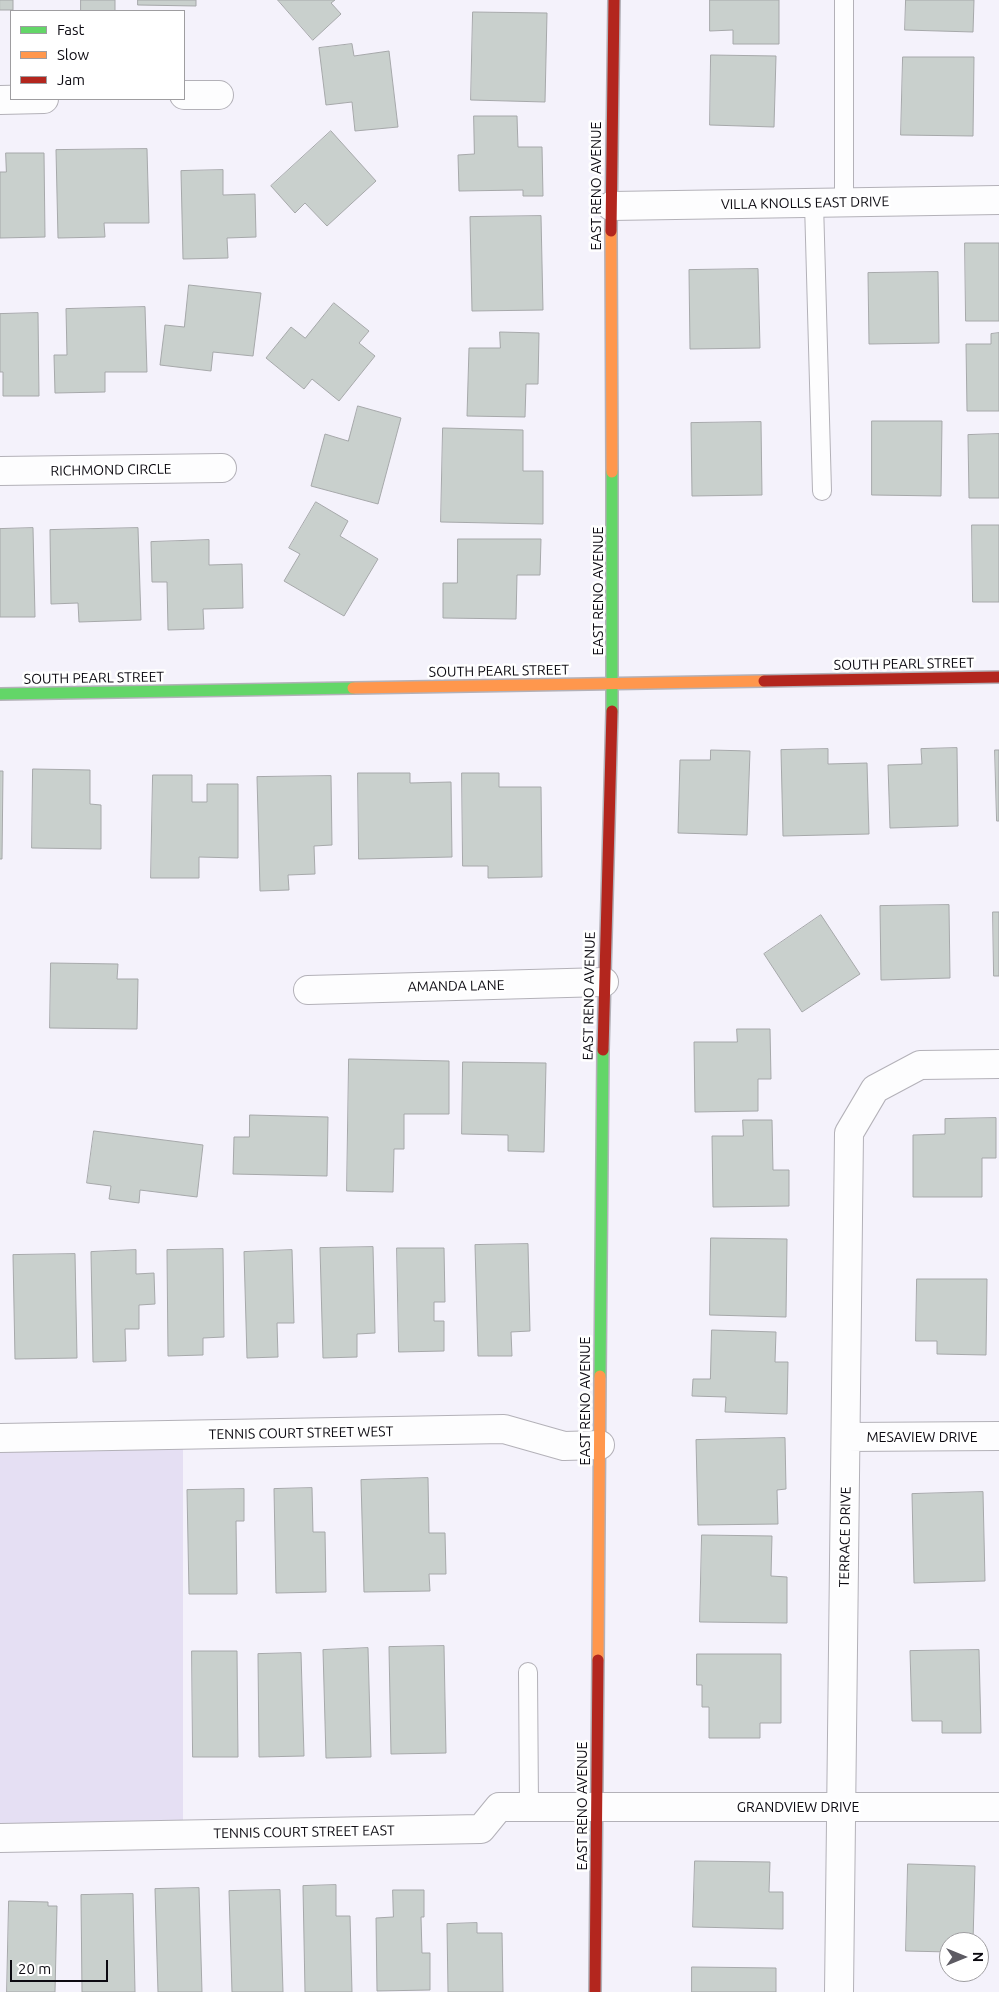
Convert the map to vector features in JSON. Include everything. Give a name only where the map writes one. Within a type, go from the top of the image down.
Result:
[{"type":"street","name":"EAST RENO AVENUE","points":[[595,1992],[604,982],[613,684],[611,206],[614,0]]},
{"type":"street","points":[[185,96],[219,95]]},
{"type":"street","name":"VILLA KNOLLS EAST DRIVE","points":[[611,206],[999,200]]},
{"type":"street","name":"RICHMOND CIRCLE","points":[[0,471],[222,468]]},
{"type":"street","name":"SOUTH PEARL STREET","points":[[0,694],[999,677]]},
{"type":"street","name":"AMANDA LANE","points":[[308,990],[604,982]]},
{"type":"street","name":"TERRACE DRIVE","points":[[839,1992],[849,1133],[875,1088],[920,1065],[999,1064]]},
{"type":"street","name":"TENNIS COURT STREET WEST","points":[[0,1438],[504,1429],[564,1446],[600,1445]]},
{"type":"street","name":"MESAVIEW DRIVE","points":[[846,1437],[999,1436]]},
{"type":"street","name":"GRANDVIEW DRIVE","points":[[597,1806],[999,1807]]},
{"type":"street","name":"TENNIS COURT STREET EAST","points":[[0,1838],[482,1829],[499,1807],[597,1806]]},
{"type":"lane","points":[[844,0],[844,202]]},
{"type":"lane","points":[[814,203],[822,491]]},
{"type":"lane","points":[[528,1672],[529,1806]]},
{"type":"shaded area","points":[[183,1435],[183,1835],[0,1838],[0,1439]]},
{"type":"building","points":[[0,0],[13,0],[13,10],[0,10]]},
{"type":"building","points":[[81,0],[115,0],[115,10],[81,10]]},
{"type":"building","points":[[138,0],[196,0],[196,6],[138,5]]},
{"type":"building","points":[[278,0],[335,0],[331,3],[341,14],[313,40]]},
{"type":"building","points":[[710,0],[779,0],[779,44],[733,44],[733,30],[710,31]]},
{"type":"building","points":[[906,0],[974,0],[973,32],[905,30]]},
{"type":"building","points":[[473,12],[547,13],[545,102],[471,100]]},
{"type":"building","points":[[352,44],[354,56],[389,51],[398,127],[355,131],[352,102],[326,105],[319,48]]},
{"type":"building","points":[[711,55],[776,56],[774,127],[710,125]]},
{"type":"building","points":[[903,57],[974,57],[973,136],[901,135]]},
{"type":"building","points":[[474,116],[517,116],[518,147],[542,147],[543,196],[523,196],[523,190],[459,191],[458,155],[474,154]]},
{"type":"building","points":[[331,131],[376,181],[327,226],[305,203],[295,213],[271,186]]},
{"type":"building","points":[[147,149],[149,223],[104,223],[105,237],[58,238],[56,150]]},
{"type":"building","points":[[6,153],[44,153],[45,237],[0,238],[0,172],[6,172]]},
{"type":"building","points":[[223,170],[223,195],[255,194],[256,237],[227,238],[228,258],[183,259],[181,171]]},
{"type":"building","points":[[541,216],[543,310],[472,311],[470,217]]},
{"type":"building","points":[[965,243],[999,243],[999,321],[966,321]]},
{"type":"building","points":[[758,269],[760,348],[690,349],[689,270]]},
{"type":"building","points":[[938,272],[939,343],[869,344],[868,273]]},
{"type":"building","points":[[189,285],[261,293],[253,356],[213,352],[211,371],[160,365],[165,325],[184,327]]},
{"type":"building","points":[[334,303],[369,331],[359,343],[375,356],[339,401],[312,379],[304,389],[266,358],[291,327],[305,338]]},
{"type":"building","points":[[145,307],[147,372],[105,372],[105,392],[55,393],[54,355],[67,355],[66,309]]},
{"type":"building","points":[[38,313],[39,396],[3,396],[3,372],[0,372],[0,314]]},
{"type":"building","points":[[500,332],[539,333],[538,384],[526,384],[525,417],[467,416],[469,348],[500,348]]},
{"type":"building","points":[[999,333],[999,411],[967,411],[966,344],[991,344],[991,334]]},
{"type":"building","points":[[358,406],[401,418],[378,504],[311,486],[325,434],[348,441]]},
{"type":"building","points":[[872,421],[942,421],[941,496],[872,495]]},
{"type":"building","points":[[761,422],[762,495],[692,496],[691,423]]},
{"type":"building","points":[[443,428],[523,430],[523,471],[543,471],[543,524],[441,522]]},
{"type":"building","points":[[999,434],[999,498],[969,498],[968,435]]},
{"type":"building","points":[[316,502],[348,521],[340,536],[378,559],[344,616],[284,581],[300,554],[289,548]]},
{"type":"building","points":[[972,525],[999,525],[999,602],[973,602]]},
{"type":"building","points":[[33,528],[35,617],[0,617],[0,529]]},
{"type":"building","points":[[138,528],[141,620],[79,622],[78,603],[51,604],[50,530]]},
{"type":"building","points":[[458,539],[541,539],[540,575],[517,575],[516,619],[443,618],[443,583],[457,583]]},
{"type":"building","points":[[209,540],[209,565],[242,564],[243,608],[203,609],[204,629],[168,630],[167,582],[152,582],[151,542]]},
{"type":"building","points":[[957,748],[958,826],[890,828],[888,765],[922,764],[921,749]]},
{"type":"building","points":[[828,749],[828,764],[867,763],[869,834],[783,836],[781,750]]},
{"type":"building","points":[[711,750],[750,751],[747,835],[678,833],[680,760],[710,760]]},
{"type":"building","points":[[995,750],[999,750],[999,821],[997,821]]},
{"type":"building","points":[[33,769],[90,770],[90,804],[101,805],[101,849],[32,848]]},
{"type":"building","points":[[0,771],[3,771],[2,859],[0,859]]},
{"type":"building","points":[[358,773],[410,773],[410,783],[451,782],[452,857],[359,859]]},
{"type":"building","points":[[462,773],[499,773],[499,787],[541,787],[542,877],[488,878],[488,866],[463,866]]},
{"type":"building","points":[[153,775],[192,775],[192,802],[207,802],[207,784],[238,784],[238,858],[199,857],[199,878],[151,878]]},
{"type":"building","points":[[331,776],[332,845],[314,846],[315,874],[288,875],[289,890],[260,891],[257,777]]},
{"type":"building","points":[[949,905],[950,978],[881,980],[880,906]]},
{"type":"building","points":[[993,912],[999,912],[999,976],[994,976]]},
{"type":"building","points":[[821,915],[860,974],[802,1012],[764,954]]},
{"type":"building","points":[[51,963],[118,964],[117,979],[138,979],[137,1029],[50,1028]]},
{"type":"building","points":[[737,1029],[770,1029],[771,1079],[758,1079],[758,1111],[695,1112],[694,1042],[737,1042]]},
{"type":"building","points":[[349,1059],[449,1061],[449,1114],[404,1114],[404,1149],[394,1149],[393,1192],[347,1191]]},
{"type":"building","points":[[463,1062],[546,1063],[544,1152],[508,1151],[508,1135],[462,1134]]},
{"type":"building","points":[[250,1115],[328,1117],[327,1176],[233,1174],[234,1137],[249,1137]]},
{"type":"building","points":[[996,1118],[996,1158],[982,1158],[982,1197],[913,1197],[913,1135],[945,1134],[945,1119]]},
{"type":"building","points":[[743,1120],[772,1120],[773,1170],[789,1170],[789,1206],[713,1207],[712,1136],[743,1136]]},
{"type":"building","points":[[94,1131],[203,1145],[197,1197],[140,1190],[139,1203],[109,1199],[111,1186],[87,1183]]},
{"type":"building","points":[[711,1238],[787,1239],[786,1317],[710,1315]]},
{"type":"building","points":[[528,1244],[530,1331],[511,1332],[512,1356],[478,1356],[475,1245]]},
{"type":"building","points":[[373,1247],[375,1333],[357,1334],[357,1357],[323,1358],[320,1248]]},
{"type":"building","points":[[397,1248],[444,1248],[445,1302],[434,1302],[434,1321],[444,1321],[444,1351],[399,1352]]},
{"type":"building","points":[[223,1249],[224,1337],[203,1338],[203,1355],[168,1356],[167,1250]]},
{"type":"building","points":[[136,1250],[136,1274],[154,1273],[155,1304],[139,1305],[139,1329],[125,1329],[126,1361],[93,1362],[91,1252]]},
{"type":"building","points":[[292,1250],[294,1323],[277,1323],[278,1357],[247,1358],[244,1252]]},
{"type":"building","points":[[75,1254],[77,1358],[15,1359],[13,1255]]},
{"type":"building","points":[[917,1279],[987,1279],[986,1355],[937,1354],[937,1341],[916,1341]]},
{"type":"building","points":[[712,1330],[776,1332],[775,1362],[788,1362],[787,1414],[725,1412],[726,1397],[692,1396],[693,1379],[710,1379]]},
{"type":"building","points":[[785,1438],[786,1489],[777,1490],[778,1524],[698,1525],[696,1440]]},
{"type":"building","points":[[428,1478],[429,1533],[445,1533],[446,1574],[429,1574],[430,1591],[364,1592],[361,1480]]},
{"type":"building","points":[[312,1488],[313,1532],[325,1532],[326,1592],[276,1593],[274,1489]]},
{"type":"building","points":[[244,1489],[244,1521],[236,1521],[237,1594],[189,1594],[187,1490]]},
{"type":"building","points":[[983,1492],[985,1581],[914,1583],[912,1494]]},
{"type":"building","points":[[702,1535],[772,1536],[771,1576],[787,1577],[787,1623],[700,1622]]},
{"type":"building","points":[[444,1646],[446,1753],[391,1754],[389,1647]]},
{"type":"building","points":[[368,1648],[371,1757],[326,1758],[323,1650]]},
{"type":"building","points":[[979,1650],[981,1733],[942,1733],[942,1721],[912,1721],[910,1651]]},
{"type":"building","points":[[192,1651],[237,1651],[238,1757],[193,1757]]},
{"type":"building","points":[[301,1653],[304,1756],[259,1757],[258,1654]]},
{"type":"building","points":[[697,1654],[781,1654],[781,1723],[760,1723],[760,1738],[709,1738],[709,1707],[702,1707],[702,1685],[697,1685]]},
{"type":"building","points":[[695,1861],[770,1862],[769,1892],[783,1892],[783,1929],[693,1927]]},
{"type":"building","points":[[908,1864],[975,1866],[973,1932],[939,1932],[939,1952],[906,1951]]},
{"type":"building","points":[[336,1885],[336,1916],[350,1916],[352,1992],[305,1992],[303,1886]]},
{"type":"building","points":[[199,1888],[202,1992],[158,1992],[155,1889]]},
{"type":"building","points":[[280,1890],[283,1992],[232,1992],[229,1891]]},
{"type":"building","points":[[393,1890],[424,1890],[424,1917],[421,1917],[422,1953],[430,1953],[430,1990],[377,1991],[376,1918],[393,1917]]},
{"type":"building","points":[[133,1894],[135,1992],[82,1992],[81,1895]]},
{"type":"building","points":[[9,1901],[48,1902],[48,1906],[57,1906],[55,1992],[7,1992]]},
{"type":"building","points":[[477,1923],[477,1933],[502,1933],[503,1992],[448,1992],[447,1924]]},
{"type":"building","points":[[692,1967],[776,1968],[776,1992],[692,1992]]},
{"type":"traffic: fast","points":[[612,472],[612,711]]},
{"type":"traffic: fast","points":[[0,694],[353,688]]},
{"type":"traffic: fast","points":[[600,1376],[603,1050]]},
{"type":"traffic: slow","points":[[611,231],[612,472]]},
{"type":"traffic: slow","points":[[353,688],[764,681]]},
{"type":"traffic: slow","points":[[598,1660],[600,1376]]},
{"type":"traffic: jam","points":[[611,231],[614,0]]},
{"type":"traffic: jam","points":[[764,681],[999,677]]},
{"type":"traffic: jam","points":[[603,1050],[612,711]]},
{"type":"traffic: jam","points":[[595,1992],[598,1660]]}]
